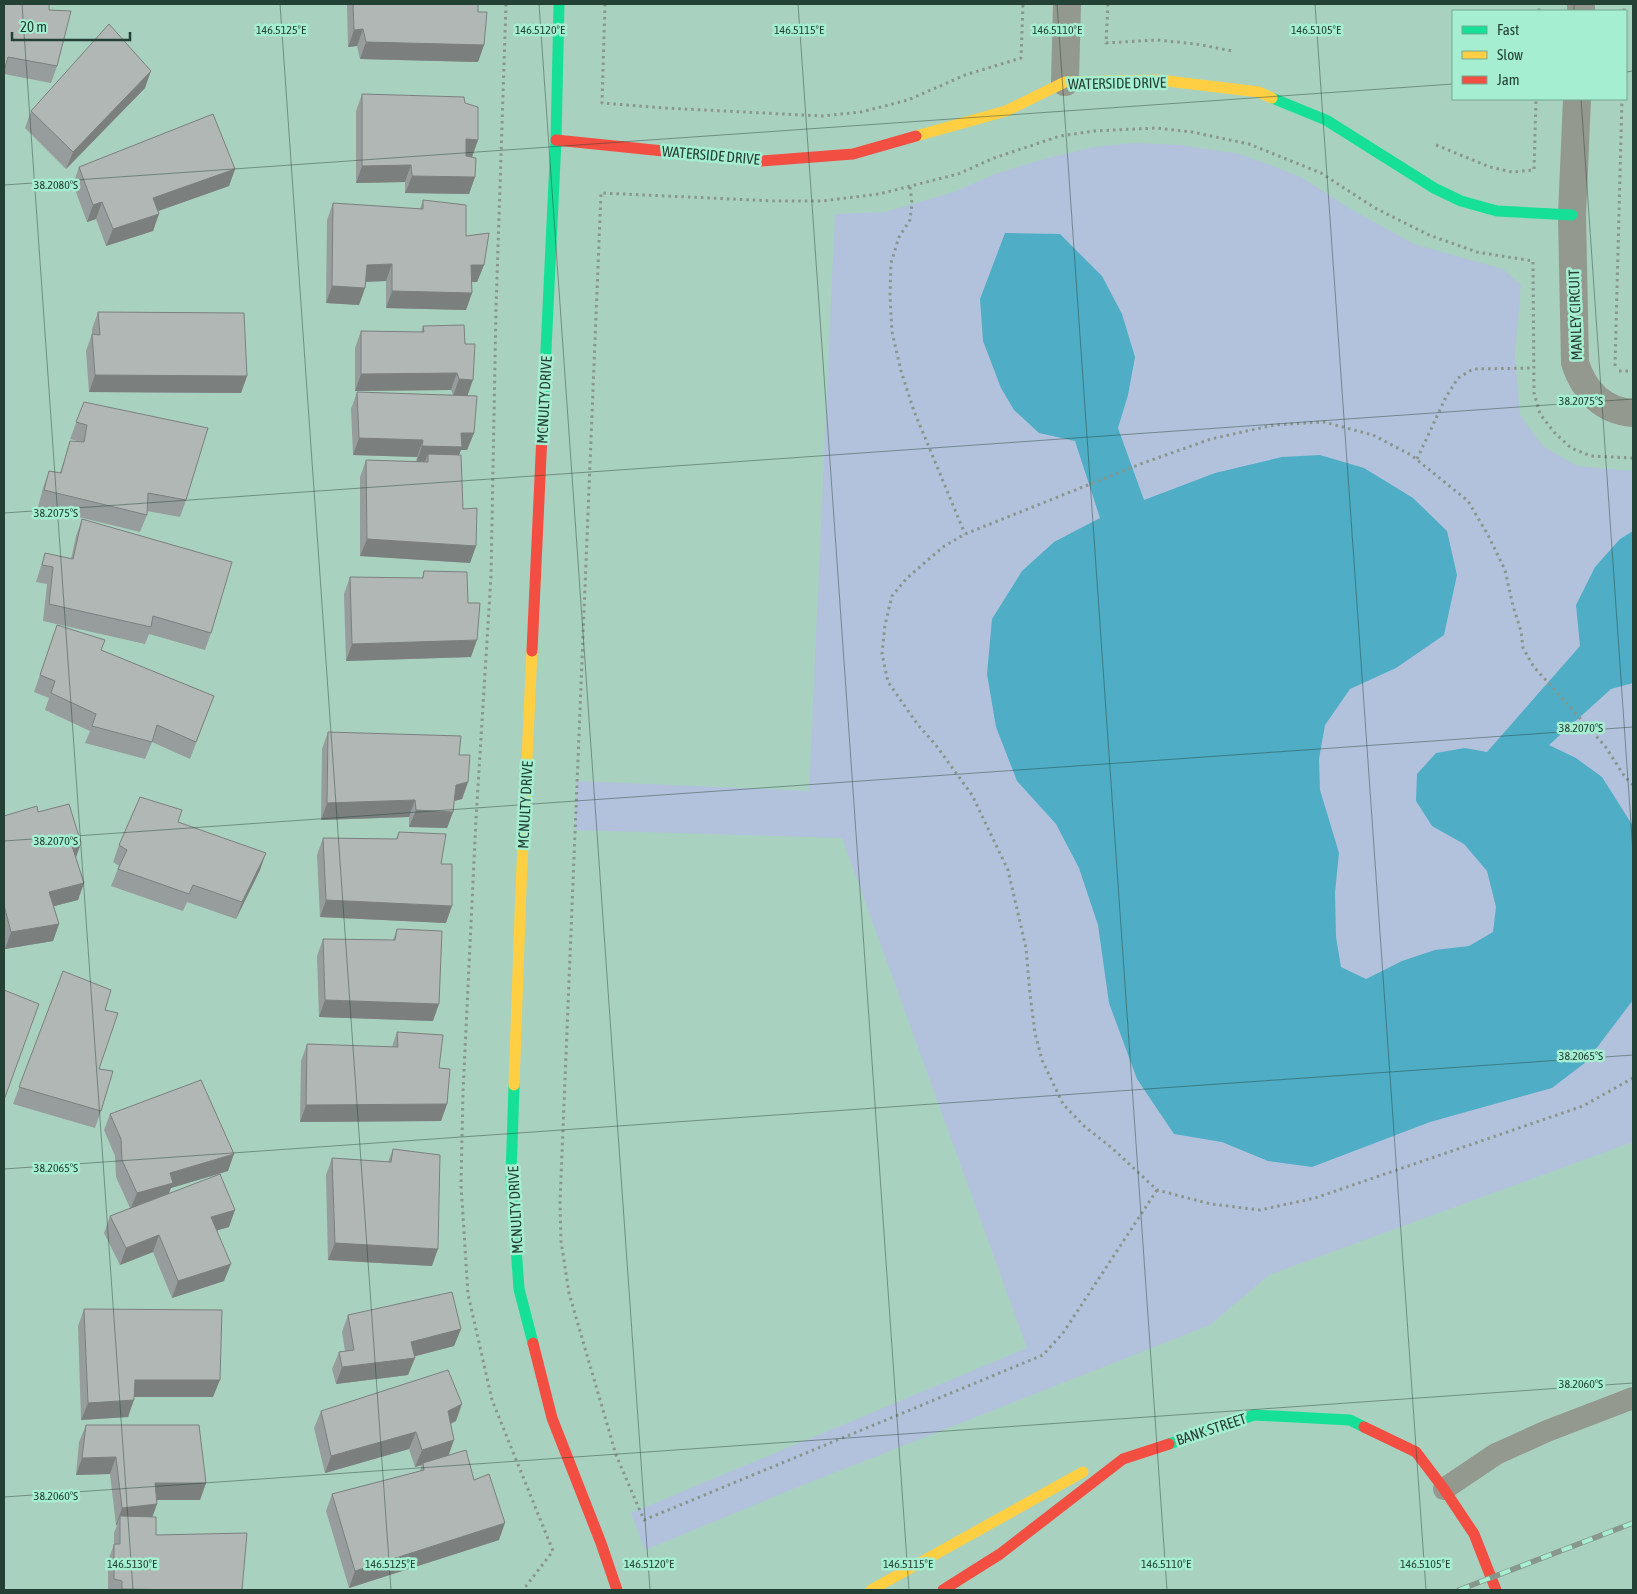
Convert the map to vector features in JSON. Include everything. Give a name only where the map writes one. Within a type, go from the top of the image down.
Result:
[{"type":"street","name":"MCNULTY DRIVE","points":[[560,4],[556,140],[521,888],[511,1176],[519,1289],[552,1418],[601,1543],[617,1590]]},
{"type":"street","points":[[1064,82],[1067,4]]},
{"type":"street","name":"WATERSIDE DRIVE","points":[[556,140],[761,161],[853,154],[1006,111],[1064,82],[1159,80],[1259,92],[1326,120],[1434,188],[1461,201],[1497,212],[1572,215]]},
{"type":"street","name":"MANLEY CIRCUIT","points":[[1577,100],[1572,215],[1575,363],[1579,377],[1586,389],[1597,400],[1609,408],[1633,413]]},
{"type":"street","name":"BANK STREET","points":[[943,1590],[1000,1554],[1122,1458],[1254,1415],[1350,1420],[1416,1452],[1444,1488],[1474,1534],[1496,1590]]},
{"type":"street","points":[[871,1590],[1087,1470],[1122,1458]]},
{"type":"lane","points":[[1444,1488],[1496,1454],[1633,1398]]},
{"type":"path","points":[[506,4],[496,308],[491,576],[475,839],[463,1092],[461,1185],[468,1294],[492,1400],[553,1551],[523,1590]]},
{"type":"path","points":[[606,4],[602,103],[822,116],[861,112],[908,100],[965,75],[1022,58],[1023,4]]},
{"type":"path","points":[[1622,100],[1615,370],[1633,371]]},
{"type":"path","points":[[1157,1190],[1062,1333],[1043,1355],[644,1520],[616,1455],[569,1293],[560,1222],[601,194],[822,201],[879,194],[958,174],[994,158],[1060,136],[1157,128],[1192,132],[1249,144],[1321,173],[1375,208],[1429,235],[1477,252],[1533,261]]},
{"type":"path","points":[[910,187],[912,203],[910,220],[900,237],[892,263],[890,296],[892,332],[901,371],[914,411],[965,534]]},
{"type":"path","points":[[1417,459],[1445,399],[1458,378],[1473,369],[1533,368]]},
{"type":"path","points":[[1633,785],[1625,777],[1605,746],[1534,667],[1523,648],[1505,570],[1488,535],[1468,501],[1417,459],[1373,434],[1324,422],[1274,425],[1211,439],[1143,463],[965,534],[943,547],[906,579],[892,596],[885,625],[882,654],[888,682],[918,725],[936,744],[972,795],[1008,870],[1026,948],[1035,1033],[1042,1060],[1063,1104],[1084,1126],[1112,1148],[1157,1190],[1211,1204],[1260,1210],[1290,1204],[1315,1198],[1583,1106],[1633,1078]]},
{"type":"shaded area","points":[[1134,143],[1180,145],[1240,154],[1301,177],[1349,208],[1414,244],[1503,269],[1521,285],[1515,355],[1520,415],[1543,446],[1577,466],[1633,471],[1633,1142],[1269,1275],[1210,1325],[793,1489],[645,1550],[631,1513],[1027,1348],[842,838],[575,830],[577,781],[809,791],[835,214],[885,212],[954,192],[995,174],[1044,159],[1094,147]]},
{"type":"water","points":[[1005,233],[1060,234],[1102,276],[1122,314],[1135,357],[1128,395],[1118,428],[1144,500],[1215,473],[1282,457],[1320,455],[1364,468],[1413,498],[1447,531],[1457,575],[1444,635],[1396,668],[1350,689],[1325,725],[1319,759],[1320,790],[1339,853],[1335,892],[1336,937],[1341,967],[1366,979],[1402,961],[1435,950],[1469,946],[1493,932],[1496,907],[1487,871],[1464,844],[1432,826],[1416,801],[1417,774],[1436,753],[1465,748],[1487,752],[1580,646],[1576,605],[1595,567],[1620,539],[1633,531],[1633,683],[1611,689],[1549,745],[1576,758],[1602,777],[1633,826],[1633,1000],[1586,1062],[1552,1088],[1430,1122],[1312,1167],[1268,1161],[1222,1142],[1174,1134],[1137,1079],[1109,1003],[1098,925],[1079,868],[1056,824],[1017,781],[996,727],[987,674],[992,619],[1022,571],[1054,542],[1100,518],[1075,441],[1039,433],[1014,410],[1001,388],[983,341],[980,299]]},
{"type":"building","points":[[4,4],[49,4],[49,10],[71,11],[57,66],[8,57],[4,71]]},
{"type":"building","points":[[353,4],[478,4],[478,12],[487,12],[484,45],[366,42],[363,29],[354,30]]},
{"type":"building","points":[[109,24],[151,71],[73,152],[31,111]]},
{"type":"building","points":[[362,94],[464,97],[465,103],[478,107],[478,140],[466,139],[466,156],[476,158],[475,177],[412,176],[411,165],[362,166]]},
{"type":"building","points":[[213,114],[235,169],[153,198],[159,214],[113,229],[102,202],[93,205],[79,167]]},
{"type":"building","points":[[423,200],[466,205],[466,236],[489,233],[484,265],[471,265],[472,293],[392,291],[392,264],[367,265],[365,288],[332,286],[333,203],[423,209]]},
{"type":"building","points":[[98,312],[244,313],[247,376],[95,375],[92,334],[100,335]]},
{"type":"building","points":[[464,325],[465,344],[475,344],[473,380],[459,379],[457,373],[361,374],[361,331],[424,332],[423,326]]},
{"type":"building","points":[[357,392],[477,396],[474,433],[461,433],[462,447],[422,446],[423,440],[359,438]]},
{"type":"building","points":[[84,402],[208,428],[186,500],[148,493],[147,515],[44,490],[49,471],[61,473],[70,441],[84,442],[87,425],[76,422]]},
{"type":"building","points":[[428,454],[461,455],[463,509],[477,508],[476,546],[367,539],[366,460],[428,462]]},
{"type":"building","points":[[82,519],[232,562],[211,633],[153,616],[151,627],[49,604],[53,567],[42,565],[45,553],[73,559]]},
{"type":"building","points":[[424,571],[467,572],[468,603],[480,603],[477,640],[352,644],[350,577],[423,578]]},
{"type":"building","points":[[57,625],[105,640],[101,650],[214,696],[196,742],[157,725],[152,742],[92,726],[96,714],[51,693],[55,681],[40,675]]},
{"type":"building","points":[[328,732],[461,736],[459,755],[470,755],[468,782],[456,785],[453,812],[416,810],[415,800],[327,803]]},
{"type":"building","points":[[140,797],[182,810],[178,822],[266,853],[242,902],[193,885],[189,894],[118,869],[127,850],[119,845]]},
{"type":"building","points":[[69,804],[81,843],[72,846],[84,883],[49,892],[59,924],[11,932],[4,905],[4,816],[37,806],[38,812]]},
{"type":"building","points":[[399,832],[446,834],[441,864],[452,864],[452,906],[326,900],[323,838],[397,839]]},
{"type":"building","points":[[397,929],[442,931],[439,1004],[325,1000],[323,939],[395,940]]},
{"type":"building","points":[[63,971],[111,990],[105,1010],[118,1013],[99,1069],[113,1071],[101,1111],[19,1087]]},
{"type":"building","points":[[4,990],[39,1004],[4,1100]]},
{"type":"building","points":[[397,1032],[443,1035],[439,1068],[450,1069],[447,1104],[306,1105],[307,1044],[398,1047]]},
{"type":"building","points":[[201,1080],[234,1154],[170,1173],[173,1183],[137,1193],[122,1160],[121,1139],[110,1114]]},
{"type":"building","points":[[393,1149],[440,1155],[438,1249],[335,1243],[332,1158],[391,1162]]},
{"type":"building","points":[[220,1174],[235,1210],[211,1217],[231,1264],[178,1281],[159,1235],[126,1248],[110,1216]]},
{"type":"building","points":[[452,1292],[461,1329],[411,1342],[415,1358],[342,1367],[339,1352],[354,1350],[348,1315]]},
{"type":"building","points":[[84,1309],[222,1310],[220,1380],[135,1380],[134,1400],[88,1403]]},
{"type":"building","points":[[448,1370],[462,1404],[448,1411],[454,1440],[422,1450],[416,1432],[331,1456],[321,1411]]},
{"type":"building","points":[[86,1425],[199,1425],[206,1483],[155,1483],[157,1504],[122,1508],[116,1457],[82,1458]]},
{"type":"building","points":[[466,1450],[474,1480],[489,1474],[505,1523],[355,1571],[332,1494],[424,1470],[423,1463]]},
{"type":"building","points":[[120,1516],[156,1517],[156,1535],[247,1533],[242,1590],[122,1589],[122,1581],[114,1579],[114,1544],[120,1544]]},
{"type":"railway","points":[[1459,1590],[1633,1523]]},
{"type":"traffic: fast","points":[[543,413],[556,140],[559,4]]},
{"type":"traffic: fast","points":[[1272,98],[1326,120],[1434,188],[1461,201],[1497,211],[1572,215]]},
{"type":"traffic: fast","points":[[514,1085],[511,1176],[519,1289],[533,1343]]},
{"type":"traffic: fast","points":[[1169,1444],[1254,1415],[1350,1420],[1364,1427]]},
{"type":"traffic: slow","points":[[916,136],[1006,111],[1065,82],[1159,80],[1259,92],[1272,98]]},
{"type":"traffic: slow","points":[[514,1085],[532,651]]},
{"type":"traffic: slow","points":[[871,1590],[1083,1472]]},
{"type":"traffic: jam","points":[[556,140],[761,161],[853,154],[916,136]]},
{"type":"traffic: jam","points":[[532,651],[543,413]]},
{"type":"traffic: jam","points":[[533,1343],[552,1418],[601,1543],[617,1590]]},
{"type":"traffic: jam","points":[[1364,1427],[1416,1452],[1474,1534],[1496,1590]]},
{"type":"traffic: jam","points":[[943,1590],[1000,1554],[1123,1459],[1169,1444]]}]
